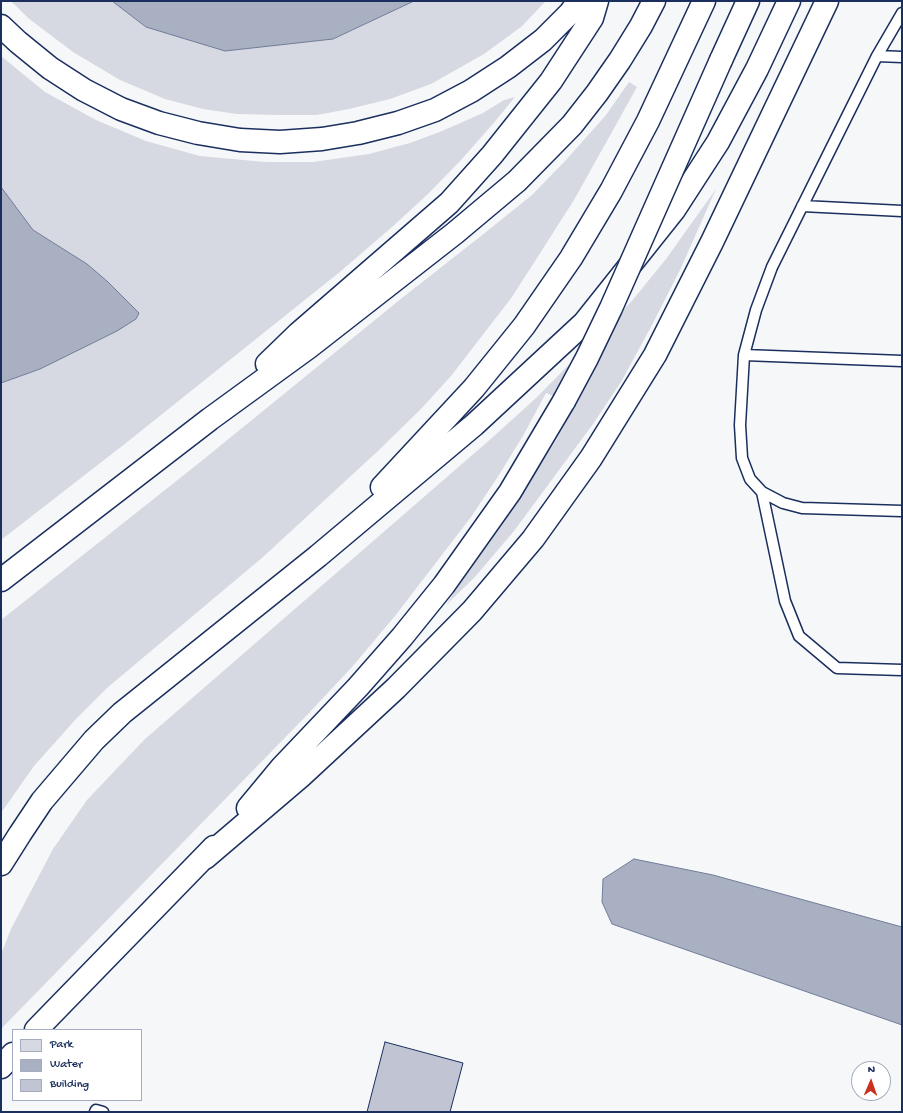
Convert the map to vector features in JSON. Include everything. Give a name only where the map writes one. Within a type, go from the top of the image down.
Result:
[{"type":"highway","points":[[1,26],[50,68],[84,90],[121,109],[159,123],[198,133],[240,140],[280,142],[322,139],[358,134],[398,123],[434,110],[471,91],[508,67],[543,40],[570,13],[579,1]]},
{"type":"highway","points":[[210,418],[300,333],[449,203],[492,155],[551,81],[592,18],[597,1]]},
{"type":"highway","points":[[1,580],[210,418],[310,347],[455,233],[517,181],[572,125],[597,93],[633,39],[654,1]]},
{"type":"highway","points":[[318,556],[474,388],[524,326],[571,258],[611,191],[648,121],[704,1]]},
{"type":"highway","points":[[37,1029],[204,858],[282,767],[358,687],[402,637],[444,585],[510,492],[564,401],[587,358],[611,308],[748,1]]},
{"type":"highway","points":[[1,864],[42,801],[94,740],[122,713],[318,556],[474,425],[584,323],[674,210],[718,142],[757,69],[789,1]]},
{"type":"highway","points":[[204,858],[300,778],[396,688],[472,610],[533,539],[591,458],[654,355],[712,242],[827,1]]},
{"type":"highway","points":[[1,1067],[12,1055]]},
{"type":"lane","points":[[902,12],[877,56],[772,267],[756,310],[744,354],[740,425],[742,458],[750,479],[762,492],[782,503],[802,508],[902,511]]},
{"type":"lane","points":[[877,56],[902,57]]},
{"type":"lane","points":[[802,206],[902,211]]},
{"type":"lane","points":[[744,354],[902,361]]},
{"type":"lane","points":[[762,492],[785,601],[799,636],[837,668],[902,670]]},
{"type":"lane","points":[[96,1112],[96,1110],[103,1112]]},
{"type":"green space","points":[[11,1],[112,1],[146,27],[333,39],[414,1],[546,1],[521,27],[484,54],[431,84],[390,99],[349,109],[317,115],[279,115],[237,114],[203,109],[165,99],[120,80],[73,52],[28,18]]},
{"type":"green space","points":[[1,56],[45,92],[96,120],[146,141],[200,156],[265,162],[313,162],[369,154],[410,143],[442,131],[483,113],[504,100],[515,97],[461,160],[428,194],[341,271],[126,443],[1,540],[1,383],[40,369],[117,331],[139,313],[108,282],[87,264],[33,230],[1,187]]},
{"type":"green space","points":[[629,82],[637,87],[574,200],[512,297],[451,376],[421,409],[379,450],[263,557],[107,688],[76,719],[34,766],[1,813],[1,620],[532,195],[606,115]]},
{"type":"green space","points":[[716,189],[680,270],[621,382],[593,424],[514,531],[474,578],[446,605],[531,479],[558,437],[575,405],[546,393],[524,434],[471,517],[395,616],[352,667],[1,1029],[1,954],[11,929],[53,849],[87,800],[145,739],[536,398],[631,302],[666,259]]},
{"type":"water","points":[[112,1],[414,1],[333,39],[225,51],[146,27]]},
{"type":"water","points":[[1,187],[33,230],[87,264],[108,282],[139,313],[136,319],[117,331],[40,369],[1,383]]},
{"type":"water","points":[[634,859],[713,875],[902,927],[902,1025],[612,924],[602,902],[603,879]]},
{"type":"building","points":[[385,1042],[463,1063],[450,1112],[367,1112]]}]
